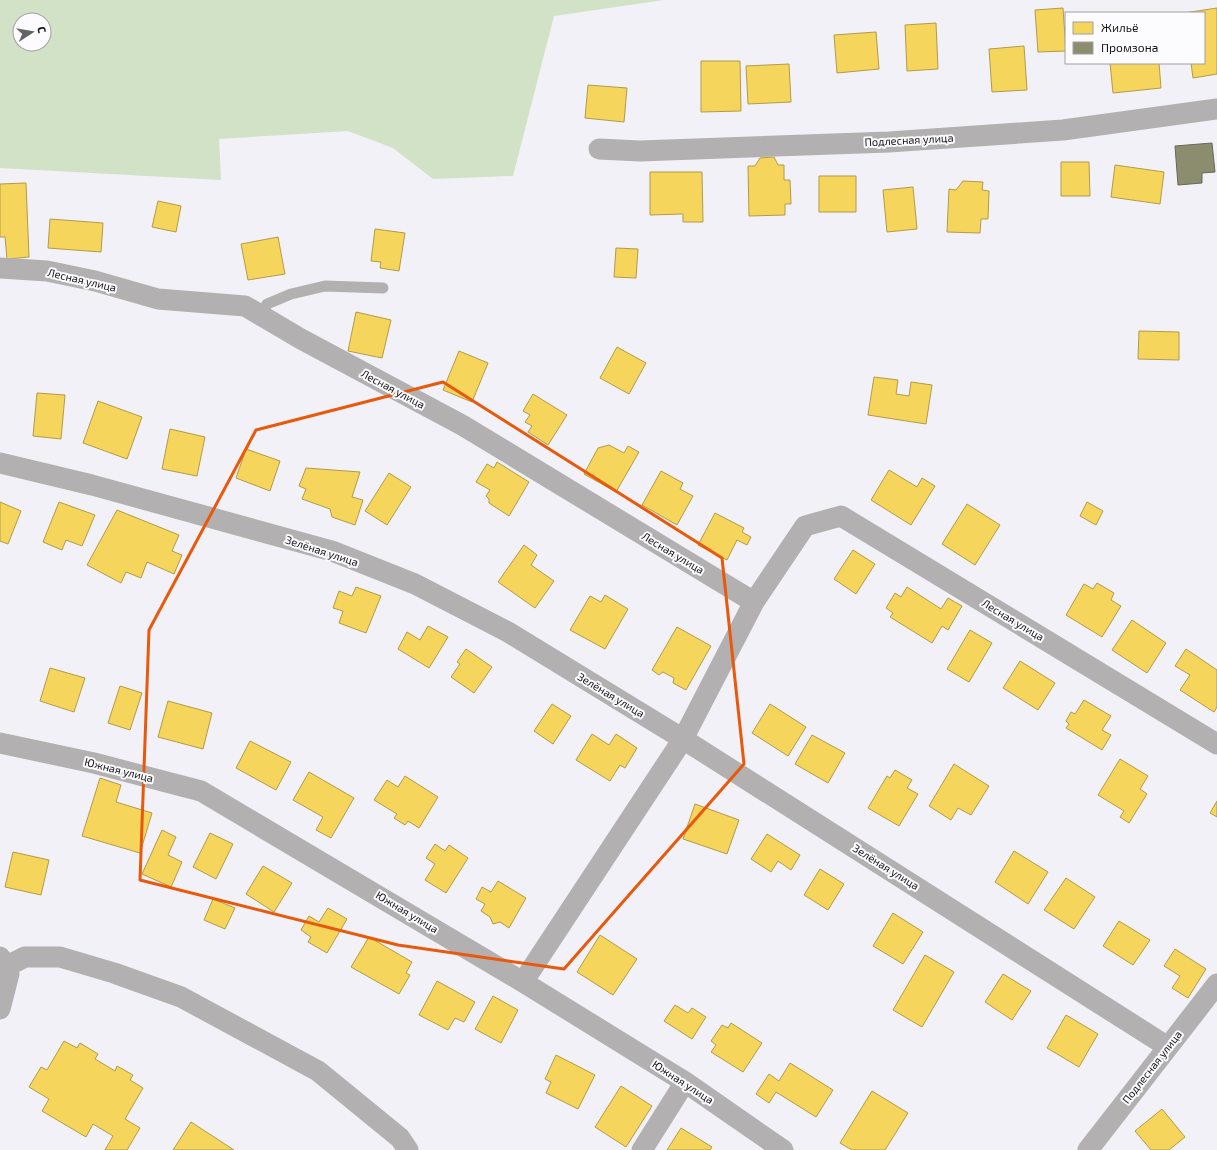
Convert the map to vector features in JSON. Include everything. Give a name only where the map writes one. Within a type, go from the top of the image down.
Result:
[{"type":"street","name":"Подлесная улица","points":[[599,149],[640,151],[889,142],[1062,130],[1217,110]]},
{"type":"street","name":"Лесная улица","points":[[0,268],[47,271],[95,281],[158,299],[245,306],[301,339],[462,425],[754,602],[805,526],[841,516],[1217,744]]},
{"type":"street","name":"Зелёная улица","points":[[0,463],[92,485],[332,552],[415,584],[508,632],[683,738],[1168,1046]]},
{"type":"street","points":[[523,982],[683,738],[754,602]]},
{"type":"street","name":"Южная улица","points":[[0,743],[94,763],[201,791],[523,982],[685,1082],[783,1150]]},
{"type":"street","points":[[0,1010],[9,974],[3,962],[25,957],[60,957],[114,973],[181,997],[318,1071],[400,1138],[408,1150]]},
{"type":"street","name":"Подлесная улица","points":[[1088,1150],[1217,984]]},
{"type":"street","points":[[642,1150],[685,1082]]},
{"type":"lane","points":[[262,315],[267,304],[291,294],[325,286],[383,288]]},
{"type":"highlighted area","points":[[443,382],[722,558],[744,764],[564,969],[398,945],[140,880],[149,630],[256,430]]},
{"type":"green space","points":[[0,0],[664,0],[554,16],[513,176],[433,179],[393,148],[348,131],[219,139],[221,180],[0,168]]},
{"type":"building: Жильё","points":[[1063,8],[1065,51],[1038,52],[1035,10]]},
{"type":"building: Жильё","points":[[1217,8],[1217,74],[1193,78],[1191,64],[1205,64],[1205,12],[1191,12]]},
{"type":"building: Жильё","points":[[936,23],[938,69],[907,71],[905,25]]},
{"type":"building: Жильё","points":[[876,32],[879,69],[837,73],[834,35]]},
{"type":"building: Жильё","points":[[1024,46],[1027,90],[992,92],[989,49]]},
{"type":"building: Жильё","points":[[701,61],[740,61],[741,111],[701,112]]},
{"type":"building: Жильё","points":[[789,64],[791,102],[748,104],[746,66]]},
{"type":"building: Жильё","points":[[1110,64],[1159,64],[1161,88],[1113,93]]},
{"type":"building: Жильё","points":[[588,85],[627,88],[624,122],[585,118]]},
{"type":"building: Жильё","points":[[774,157],[778,165],[784,165],[784,180],[790,180],[791,204],[785,204],[785,215],[749,216],[748,166],[755,166],[760,158]]},
{"type":"building: Жильё","points":[[1061,162],[1089,162],[1090,196],[1061,196]]},
{"type":"building: Жильё","points":[[1115,165],[1164,172],[1160,204],[1111,197]]},
{"type":"building: Жильё","points":[[650,172],[702,172],[703,222],[683,222],[683,214],[650,215]]},
{"type":"building: Жильё","points":[[819,176],[856,176],[856,212],[819,212]]},
{"type":"building: Жильё","points":[[963,181],[983,182],[982,190],[989,191],[988,219],[981,219],[980,233],[947,232],[949,189],[956,190]]},
{"type":"building: Жильё","points":[[26,183],[29,257],[7,259],[5,237],[0,237],[0,184]]},
{"type":"building: Жильё","points":[[913,187],[917,229],[887,232],[883,190]]},
{"type":"building: Жильё","points":[[158,201],[181,206],[176,232],[152,227]]},
{"type":"building: Жильё","points":[[50,219],[103,223],[101,252],[48,248]]},
{"type":"building: Жильё","points":[[375,229],[405,233],[399,271],[380,268],[381,262],[371,261]]},
{"type":"building: Жильё","points":[[278,237],[285,274],[248,280],[241,244]]},
{"type":"building: Жильё","points":[[616,248],[638,249],[636,278],[614,277]]},
{"type":"building: Жильё","points":[[356,312],[391,320],[382,358],[348,351]]},
{"type":"building: Жильё","points":[[1139,331],[1179,332],[1179,360],[1138,359]]},
{"type":"building: Жильё","points":[[617,347],[646,363],[629,394],[600,378]]},
{"type":"building: Жильё","points":[[459,351],[488,363],[472,402],[443,390]]},
{"type":"building: Жильё","points":[[874,377],[898,380],[896,394],[909,396],[911,382],[932,385],[926,424],[868,415]]},
{"type":"building: Жильё","points":[[37,393],[65,395],[61,439],[33,436]]},
{"type":"building: Жильё","points":[[533,394],[567,415],[548,445],[528,432],[532,426],[525,422],[530,415],[523,411]]},
{"type":"building: Жильё","points":[[98,401],[142,417],[127,459],[83,443]]},
{"type":"building: Жильё","points":[[170,429],[205,437],[197,476],[162,469]]},
{"type":"building: Жильё","points":[[609,445],[624,453],[628,446],[639,452],[616,492],[584,474],[598,448]]},
{"type":"building: Жильё","points":[[246,449],[280,461],[270,491],[236,478]]},
{"type":"building: Жильё","points":[[497,462],[529,482],[509,516],[489,503],[489,499],[486,496],[490,490],[476,482],[487,464],[494,468]]},
{"type":"building: Жильё","points":[[306,468],[360,472],[352,497],[363,500],[355,525],[332,517],[330,509],[302,499],[306,489],[299,486]]},
{"type":"building: Жильё","points":[[889,470],[917,487],[922,478],[935,486],[911,525],[871,500]]},
{"type":"building: Жильё","points":[[661,471],[683,483],[680,489],[693,496],[677,525],[642,505]]},
{"type":"building: Жильё","points":[[389,473],[411,487],[387,525],[365,511]]},
{"type":"building: Жильё","points":[[0,502],[21,511],[8,544],[0,541]]},
{"type":"building: Жильё","points":[[59,502],[95,515],[82,546],[66,540],[62,550],[43,542]]},
{"type":"building: Жильё","points":[[1087,502],[1103,511],[1096,525],[1080,516]]},
{"type":"building: Жильё","points":[[967,504],[1000,525],[975,565],[942,544]]},
{"type":"building: Жильё","points":[[117,510],[179,535],[172,551],[182,555],[174,574],[147,562],[141,578],[126,572],[121,583],[87,565]]},
{"type":"building: Жильё","points":[[715,513],[744,528],[742,532],[751,537],[747,545],[737,540],[727,560],[698,545]]},
{"type":"building: Жильё","points":[[524,545],[537,555],[531,565],[554,581],[535,608],[498,582]]},
{"type":"building: Жильё","points":[[853,550],[875,564],[856,594],[834,579]]},
{"type":"building: Жильё","points":[[1097,583],[1114,593],[1111,600],[1121,606],[1102,637],[1066,615],[1084,584],[1093,589]]},
{"type":"building: Жильё","points":[[356,587],[381,596],[366,633],[339,623],[343,611],[333,608],[339,591],[352,596]]},
{"type":"building: Жильё","points":[[907,587],[941,609],[948,598],[962,606],[948,630],[942,626],[932,643],[890,617],[893,613],[886,608],[895,593],[901,597]]},
{"type":"building: Жильё","points":[[605,595],[628,609],[605,649],[570,630],[590,596],[601,602]]},
{"type":"building: Жильё","points":[[1132,620],[1166,643],[1147,673],[1112,650]]},
{"type":"building: Жильё","points":[[428,626],[448,637],[429,668],[398,649],[407,632],[420,640]]},
{"type":"building: Жильё","points":[[677,627],[711,646],[686,690],[673,683],[674,678],[663,672],[659,675],[652,670]]},
{"type":"building: Жильё","points":[[970,630],[992,643],[969,682],[947,669]]},
{"type":"building: Жильё","points":[[466,649],[492,667],[474,693],[451,677],[460,664],[457,662]]},
{"type":"building: Жильё","points":[[1186,649],[1217,670],[1217,707],[1214,712],[1180,690],[1190,675],[1175,666]]},
{"type":"building: Жильё","points":[[1020,661],[1055,683],[1038,710],[1003,688]]},
{"type":"building: Жильё","points":[[50,668],[85,678],[74,712],[40,701]]},
{"type":"building: Жильё","points":[[120,686],[142,693],[130,730],[108,723]]},
{"type":"building: Жильё","points":[[1084,700],[1111,716],[1102,730],[1111,735],[1102,750],[1066,728],[1069,724],[1066,721],[1071,712],[1075,714]]},
{"type":"building: Жильё","points":[[168,701],[212,713],[203,749],[158,737]]},
{"type":"building: Жильё","points":[[552,704],[571,716],[553,744],[534,731]]},
{"type":"building: Жильё","points":[[770,704],[806,727],[788,756],[752,733]]},
{"type":"building: Жильё","points":[[592,734],[609,745],[616,734],[637,748],[625,768],[620,765],[610,781],[576,760]]},
{"type":"building: Жильё","points":[[812,735],[845,753],[828,783],[795,764]]},
{"type":"building: Жильё","points":[[250,741],[291,762],[276,790],[236,768]]},
{"type":"building: Жильё","points":[[1120,759],[1148,776],[1140,789],[1147,794],[1129,823],[1120,817],[1124,811],[1098,795]]},
{"type":"building: Жильё","points":[[954,764],[989,786],[971,815],[958,808],[951,820],[929,806]]},
{"type":"building: Жильё","points":[[895,770],[912,780],[907,788],[918,794],[899,826],[868,808],[887,776],[890,778]]},
{"type":"building: Жильё","points":[[309,772],[354,798],[331,838],[316,830],[323,817],[293,800]]},
{"type":"building: Жильё","points":[[405,776],[438,797],[419,828],[408,821],[405,825],[394,818],[397,814],[374,800],[387,780],[398,787]]},
{"type":"building: Жильё","points":[[100,778],[121,785],[116,802],[152,813],[140,853],[82,836]]},
{"type":"building: Жильё","points":[[1217,801],[1217,817],[1210,813]]},
{"type":"building: Жильё","points":[[695,804],[739,820],[727,854],[683,839]]},
{"type":"building: Жильё","points":[[162,830],[176,837],[168,855],[182,862],[171,887],[142,874]]},
{"type":"building: Жильё","points":[[210,833],[233,844],[216,879],[193,867]]},
{"type":"building: Жильё","points":[[767,834],[800,855],[791,870],[778,861],[771,872],[751,859]]},
{"type":"building: Жильё","points":[[435,844],[445,851],[449,845],[468,858],[446,893],[425,880],[435,864],[426,858]]},
{"type":"building: Жильё","points":[[1014,851],[1048,872],[1028,904],[995,882]]},
{"type":"building: Жильё","points":[[13,852],[49,860],[41,895],[5,887]]},
{"type":"building: Жильё","points":[[263,866],[292,883],[274,912],[246,894]]},
{"type":"building: Жильё","points":[[820,869],[844,884],[828,910],[804,895]]},
{"type":"building: Жильё","points":[[1066,878],[1095,897],[1074,929],[1044,910]]},
{"type":"building: Жильё","points":[[498,881],[526,898],[509,928],[500,922],[493,924],[490,917],[481,911],[485,904],[476,899],[482,887],[491,892]]},
{"type":"building: Жильё","points":[[213,899],[235,908],[225,929],[204,920]]},
{"type":"building: Жильё","points":[[328,908],[347,919],[327,953],[308,942],[311,937],[301,930],[309,916],[319,922]]},
{"type":"building: Жильё","points":[[893,913],[923,932],[903,964],[873,946]]},
{"type":"building: Жильё","points":[[1119,921],[1150,940],[1133,965],[1103,946]]},
{"type":"building: Жильё","points":[[600,935],[637,959],[613,995],[577,972]]},
{"type":"building: Жильё","points":[[369,937],[412,962],[406,973],[410,975],[399,994],[351,967]]},
{"type":"building: Жильё","points":[[1175,949],[1206,969],[1188,998],[1172,988],[1180,976],[1164,966]]},
{"type":"building: Жильё","points":[[925,955],[954,972],[922,1027],[893,1010]]},
{"type":"building: Жильё","points":[[1003,974],[1031,991],[1012,1020],[985,1002]]},
{"type":"building: Жильё","points":[[437,981],[475,1002],[464,1022],[455,1018],[448,1030],[419,1015]]},
{"type":"building: Жильё","points":[[493,996],[518,1010],[501,1043],[475,1029]]},
{"type":"building: Жильё","points":[[675,1005],[688,1013],[692,1008],[706,1017],[692,1039],[664,1021]]},
{"type":"building: Жильё","points":[[1066,1015],[1098,1034],[1079,1067],[1047,1048]]},
{"type":"building: Жильё","points":[[731,1023],[762,1043],[743,1072],[711,1052],[716,1045],[711,1041],[722,1025],[728,1028]]},
{"type":"building: Жильё","points":[[64,1041],[77,1048],[80,1043],[98,1054],[95,1059],[115,1071],[117,1066],[133,1075],[130,1080],[143,1088],[125,1119],[140,1128],[127,1150],[105,1150],[113,1136],[93,1124],[86,1137],[42,1111],[49,1099],[29,1087],[41,1067],[47,1070]]},
{"type":"building: Жильё","points":[[556,1055],[595,1075],[578,1109],[546,1093],[551,1082],[545,1079]]},
{"type":"building: Жильё","points":[[790,1063],[833,1090],[816,1117],[776,1092],[769,1103],[756,1094],[769,1074],[779,1081]]},
{"type":"building: Жильё","points":[[621,1086],[652,1106],[626,1147],[595,1127]]},
{"type":"building: Жильё","points":[[872,1091],[908,1113],[885,1150],[852,1150],[840,1143]]},
{"type":"building: Жильё","points":[[1162,1109],[1185,1137],[1169,1150],[1151,1150],[1135,1131]]},
{"type":"building: Жильё","points":[[191,1122],[234,1150],[173,1150]]},
{"type":"building: Жильё","points":[[681,1128],[712,1147],[710,1150],[667,1150]]},
{"type":"building: Промзона","points":[[1212,143],[1215,172],[1202,173],[1202,183],[1178,185],[1175,146]]}]
